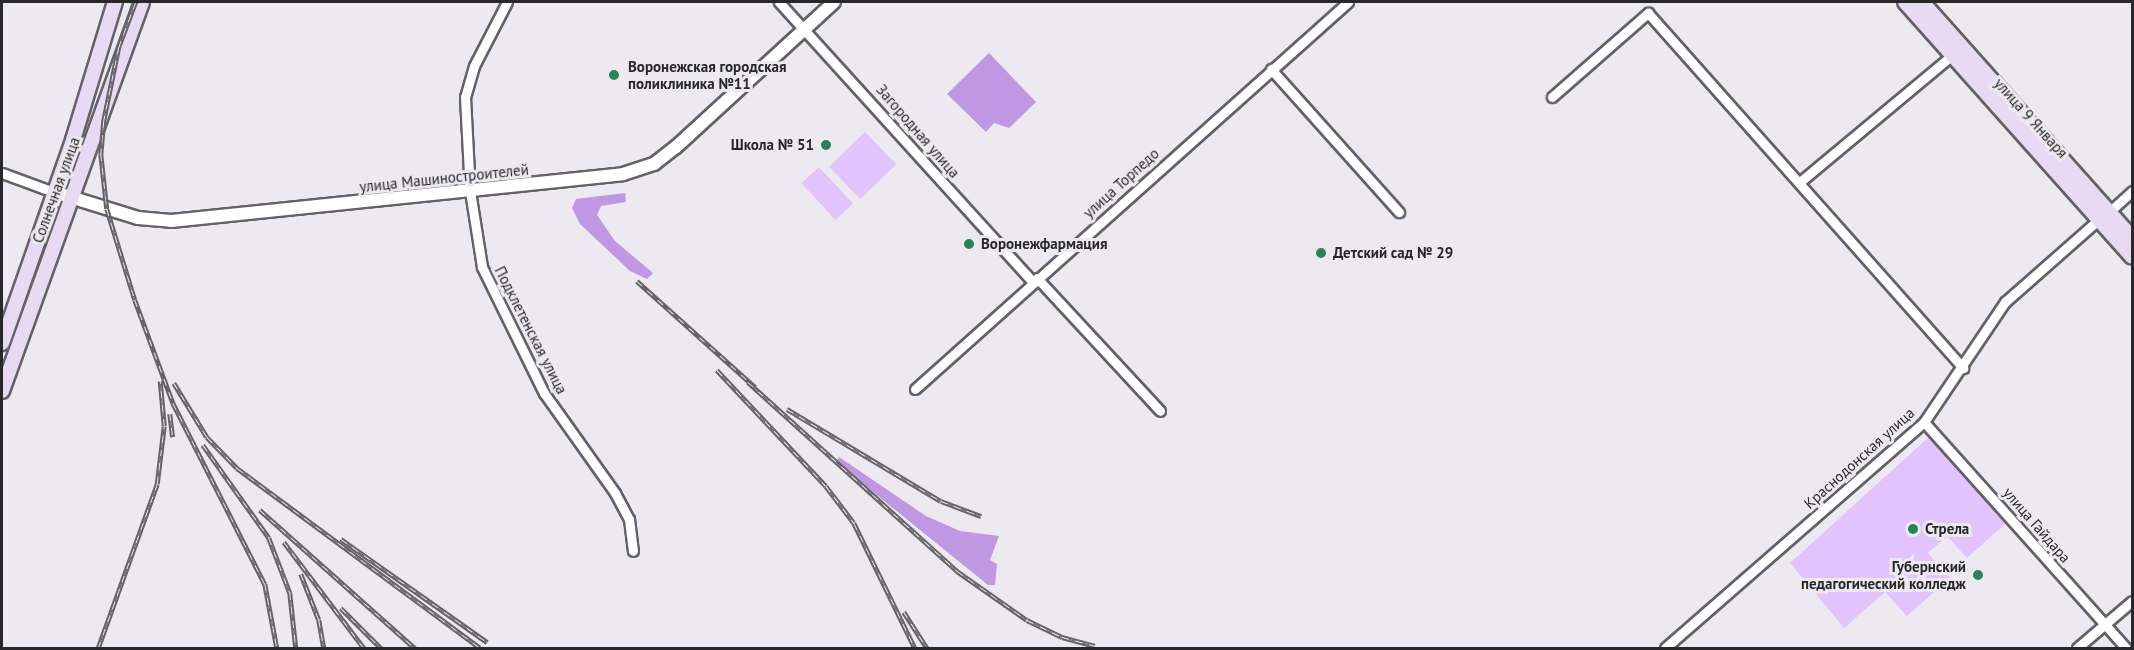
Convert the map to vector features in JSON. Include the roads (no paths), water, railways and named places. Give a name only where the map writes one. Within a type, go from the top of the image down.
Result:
[{"type":"main road","name":"Солнечная улица","points":[[2,343],[54,192],[115,2]]},
{"type":"main road","name":"Солнечная улица","points":[[2,391],[142,2]]},
{"type":"main road","name":"улица 9 Января","points":[[1905,2],[2104,215],[2133,238]]},
{"type":"main road","name":"улица 9 Января","points":[[1923,2],[2104,215],[2133,257]]},
{"type":"main road","points":[[91,78],[112,87]]},
{"type":"street","name":"Подклетенская улица","points":[[507,2],[474,66],[465,97],[470,191],[482,267],[544,393],[620,502],[629,519],[633,551]]},
{"type":"street","name":"Загородная улица","points":[[779,2],[1035,280],[1160,411]]},
{"type":"street","name":"улица Машиностроителей","points":[[2,173],[71,199],[138,218],[171,221],[623,174],[653,165],[708,120],[834,2]]},
{"type":"street","name":"улица Торпедо","points":[[915,389],[1348,2]]},
{"type":"street","points":[[1552,97],[1648,13],[1801,181],[1963,368]]},
{"type":"street","points":[[1801,181],[1952,54]]},
{"type":"street","points":[[1271,69],[1399,212]]},
{"type":"street","name":"Краснодонская улица","points":[[1665,648],[1924,422],[1963,368],[2005,302],[2133,191]]},
{"type":"street","name":"улица Гайдара","points":[[1924,422],[2126,648]]},
{"type":"street","points":[[2077,648],[2133,601]]},
{"type":"railway","points":[[136,2],[119,47],[104,121],[101,154],[107,209],[135,300],[173,403],[265,584],[277,648]]},
{"type":"railway","points":[[637,281],[755,387]]},
{"type":"railway","points":[[717,370],[826,486],[854,523],[915,648]]},
{"type":"railway","points":[[98,648],[157,484],[164,426],[160,381]]},
{"type":"railway","points":[[748,382],[957,571],[1027,620],[1062,637],[1095,646]]},
{"type":"railway","points":[[174,383],[207,437],[237,468],[480,648]]},
{"type":"railway","points":[[787,409],[941,501],[981,516]]},
{"type":"railway","points":[[170,414],[173,437]]},
{"type":"railway","points":[[203,445],[269,538],[290,593],[296,648]]},
{"type":"railway","points":[[260,510],[415,648]]},
{"type":"railway","points":[[341,539],[487,642]]},
{"type":"railway","points":[[284,542],[364,648]]},
{"type":"railway","points":[[301,574],[319,620],[324,648]]},
{"type":"railway","points":[[341,608],[381,648]]},
{"type":"railway","points":[[904,612],[927,648]]},
{"type":"place","name":"Воронежская городская поликлиника №11","points":[[614,75]]},
{"type":"place","name":"Школа № 51","points":[[826,145]]},
{"type":"place","name":"Воронежфармация","points":[[969,244]]},
{"type":"place","name":"Детский сад № 29","points":[[1321,253]]},
{"type":"place","name":"Стрела","points":[[1913,529]]},
{"type":"place","name":"Губернский педагогический колледж","points":[[1978,575]]}]
